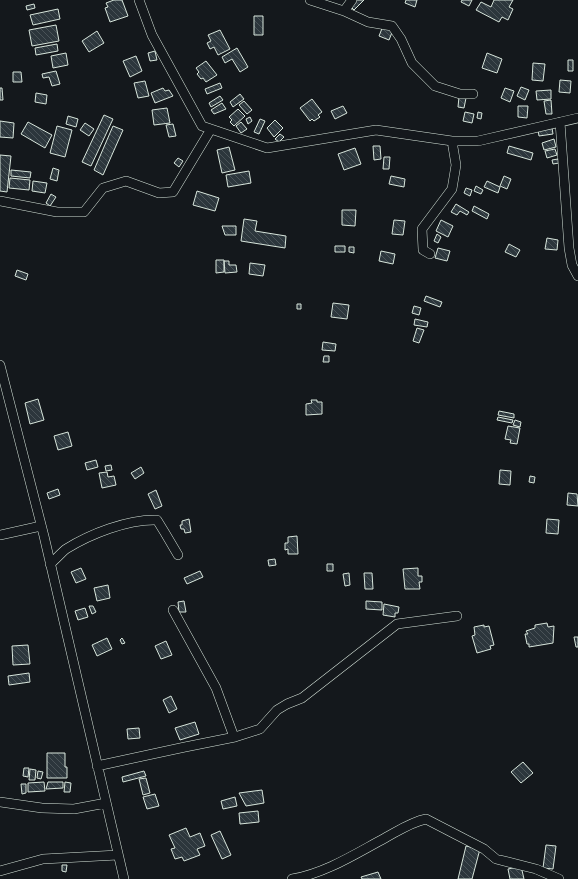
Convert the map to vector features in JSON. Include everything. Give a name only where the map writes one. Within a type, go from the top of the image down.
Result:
[{"type":"street","points":[[139,0],[152,35],[202,126],[267,148],[376,130],[452,141],[478,141],[578,118]]},
{"type":"street","points":[[310,0],[368,22],[392,26],[401,39],[412,63],[435,86],[460,94],[474,94]]},
{"type":"street","points":[[344,12],[352,0]]},
{"type":"street","points":[[560,122],[569,248],[572,265],[578,276]]},
{"type":"street","points":[[0,201],[57,212],[84,212],[103,188],[126,181],[158,193],[172,192],[211,129]]},
{"type":"street","points":[[430,254],[423,250],[422,229],[452,189],[456,165],[452,141]]},
{"type":"street","points":[[0,366],[41,526],[124,879]]},
{"type":"street","points":[[50,564],[66,550],[106,529],[146,520],[157,520],[178,555]]},
{"type":"street","points":[[0,535],[41,526]]},
{"type":"street","points":[[173,610],[216,688],[234,737]]},
{"type":"street","points":[[97,766],[234,737],[260,729],[277,710],[302,698],[397,624],[457,616]]},
{"type":"street","points":[[0,802],[42,808],[74,809],[106,803]]},
{"type":"street","points":[[292,879],[320,872],[403,828],[420,820],[426,819],[484,849],[496,859],[536,869],[559,879]]},
{"type":"street","points":[[0,871],[43,859],[118,855]]},
{"type":"building","points":[[114,0],[122,0],[128,16],[110,22],[105,8],[108,7],[106,3]]},
{"type":"building","points":[[354,0],[364,0],[354,10],[349,5]]},
{"type":"building","points":[[406,0],[417,0],[415,7],[405,3]]},
{"type":"building","points":[[462,0],[472,0],[469,6],[461,2]]},
{"type":"building","points":[[494,0],[513,0],[509,7],[513,9],[508,20],[502,17],[499,22],[476,10],[481,2],[491,7]]},
{"type":"building","points":[[34,4],[35,8],[27,10],[26,6]]},
{"type":"building","points":[[58,9],[60,19],[33,25],[30,15]]},
{"type":"building","points":[[254,16],[263,16],[263,35],[254,35]]},
{"type":"building","points":[[56,25],[59,41],[32,46],[29,30]]},
{"type":"building","points":[[383,26],[393,30],[389,40],[379,36]]},
{"type":"building","points":[[220,30],[230,49],[218,55],[214,47],[210,49],[207,43],[211,41],[208,35]]},
{"type":"building","points":[[97,31],[104,43],[89,52],[82,41]]},
{"type":"building","points":[[57,44],[58,51],[36,55],[35,48]]},
{"type":"building","points":[[237,48],[248,67],[240,72],[232,59],[225,63],[222,57]]},
{"type":"building","points":[[155,51],[157,60],[150,61],[148,53]]},
{"type":"building","points":[[66,53],[68,65],[53,68],[51,56]]},
{"type":"building","points":[[487,53],[502,59],[497,73],[482,68]]},
{"type":"building","points":[[136,56],[142,71],[130,77],[123,61]]},
{"type":"building","points":[[568,60],[573,60],[573,71],[568,71]]},
{"type":"building","points":[[206,61],[217,75],[206,82],[197,74],[199,72],[196,68]]},
{"type":"building","points":[[533,63],[545,64],[543,81],[532,80]]},
{"type":"building","points":[[56,71],[60,84],[52,86],[49,77],[43,78],[42,74]]},
{"type":"building","points":[[13,72],[21,72],[22,82],[13,82]]},
{"type":"building","points":[[560,80],[571,81],[570,93],[559,92]]},
{"type":"building","points":[[145,81],[149,96],[138,98],[134,83]]},
{"type":"building","points":[[220,83],[222,88],[207,94],[205,89]]},
{"type":"building","points":[[521,87],[529,90],[525,100],[517,96]]},
{"type":"building","points":[[0,88],[2,88],[3,100],[0,100]]},
{"type":"building","points":[[163,88],[165,91],[169,90],[173,96],[155,103],[151,93]]},
{"type":"building","points":[[505,88],[514,91],[510,102],[501,98]]},
{"type":"building","points":[[551,90],[551,99],[537,100],[536,91]]},
{"type":"building","points":[[36,93],[47,95],[46,104],[35,102]]},
{"type":"building","points":[[240,94],[244,99],[233,107],[230,102]]},
{"type":"building","points":[[220,96],[223,100],[211,107],[209,103]]},
{"type":"building","points":[[459,97],[466,98],[464,108],[458,107]]},
{"type":"building","points":[[312,99],[322,112],[318,115],[320,117],[314,121],[312,119],[310,121],[300,108]]},
{"type":"building","points":[[551,100],[552,114],[546,114],[544,101]]},
{"type":"building","points":[[244,101],[252,110],[247,114],[239,105]]},
{"type":"building","points":[[222,103],[226,109],[214,114],[211,110]]},
{"type":"building","points":[[343,106],[347,113],[335,119],[331,111]]},
{"type":"building","points":[[518,106],[528,106],[527,118],[518,117]]},
{"type":"building","points":[[167,108],[170,123],[154,125],[152,110]]},
{"type":"building","points":[[238,109],[245,116],[234,126],[230,122],[232,120],[229,117]]},
{"type":"building","points":[[465,112],[474,114],[472,123],[463,121]]},
{"type":"building","points":[[478,112],[482,113],[481,119],[477,118]]},
{"type":"building","points":[[104,115],[113,119],[91,166],[82,162]]},
{"type":"building","points":[[68,116],[78,119],[76,127],[66,124]]},
{"type":"building","points":[[250,117],[252,121],[248,124],[246,119]]},
{"type":"building","points":[[260,119],[265,121],[259,134],[254,132]]},
{"type":"building","points":[[275,120],[283,128],[274,137],[267,128]]},
{"type":"building","points":[[0,121],[14,123],[13,138],[0,137]]},
{"type":"building","points":[[28,122],[52,135],[45,148],[21,134]]},
{"type":"building","points":[[241,122],[247,129],[241,133],[236,126]]},
{"type":"building","points":[[85,123],[94,129],[89,136],[80,130]]},
{"type":"building","points":[[173,124],[176,136],[169,137],[166,125]]},
{"type":"building","points":[[57,126],[72,130],[65,157],[50,153]]},
{"type":"building","points":[[113,126],[123,130],[103,175],[94,170]]},
{"type":"building","points":[[552,128],[553,134],[539,136],[538,130]]},
{"type":"building","points":[[280,134],[284,137],[279,142],[275,139]]},
{"type":"building","points":[[554,139],[556,147],[544,150],[542,143]]},
{"type":"building","points":[[373,146],[380,146],[381,159],[374,160]]},
{"type":"building","points":[[509,146],[533,153],[531,160],[507,153]]},
{"type":"building","points":[[229,147],[235,170],[222,173],[217,150]]},
{"type":"building","points":[[355,148],[361,164],[344,170],[338,154]]},
{"type":"building","points":[[555,149],[557,155],[547,158],[545,151]]},
{"type":"building","points":[[0,155],[11,156],[7,192],[0,191]]},
{"type":"building","points":[[384,157],[390,157],[389,169],[383,169]]},
{"type":"building","points":[[178,158],[183,161],[179,167],[174,163]]},
{"type":"building","points":[[558,159],[559,163],[553,164],[552,160]]},
{"type":"building","points":[[53,168],[59,170],[57,181],[50,179]]},
{"type":"building","points":[[11,170],[31,172],[30,178],[11,176]]},
{"type":"building","points":[[249,171],[251,183],[228,187],[226,175]]},
{"type":"building","points":[[391,176],[405,179],[404,187],[389,184]]},
{"type":"building","points":[[504,176],[511,179],[507,189],[500,186]]},
{"type":"building","points":[[10,178],[30,180],[29,190],[9,188]]},
{"type":"building","points":[[33,181],[47,183],[45,193],[32,191]]},
{"type":"building","points":[[487,181],[500,187],[498,193],[484,187]]},
{"type":"building","points":[[476,186],[483,190],[481,194],[474,191]]},
{"type":"building","points":[[466,188],[472,190],[470,196],[464,193]]},
{"type":"building","points":[[197,191],[219,198],[215,211],[193,205]]},
{"type":"building","points":[[51,194],[56,197],[50,206],[46,203]]},
{"type":"building","points":[[456,204],[469,212],[467,215],[460,211],[457,215],[451,212]]},
{"type":"building","points":[[474,206],[489,214],[487,219],[472,211]]},
{"type":"building","points":[[342,210],[356,210],[355,226],[342,225]]},
{"type":"building","points":[[244,219],[257,221],[255,231],[286,236],[285,248],[241,241]]},
{"type":"building","points":[[394,220],[405,221],[403,235],[392,234]]},
{"type":"building","points":[[441,220],[453,226],[448,237],[436,231]]},
{"type":"building","points":[[222,226],[236,226],[236,235],[225,235]]},
{"type":"building","points":[[437,234],[441,237],[438,243],[434,241]]},
{"type":"building","points":[[547,238],[558,240],[557,250],[545,249]]},
{"type":"building","points":[[509,244],[520,250],[516,257],[505,252]]},
{"type":"building","points":[[335,246],[345,246],[345,252],[335,252]]},
{"type":"building","points":[[349,247],[354,247],[354,253],[349,252]]},
{"type":"building","points":[[438,248],[450,251],[447,261],[435,258]]},
{"type":"building","points":[[381,251],[395,254],[393,264],[379,261]]},
{"type":"building","points":[[216,260],[224,260],[224,272],[216,273]]},
{"type":"building","points":[[224,261],[229,261],[229,265],[236,265],[237,272],[225,273]]},
{"type":"building","points":[[250,263],[265,265],[263,276],[249,274]]},
{"type":"building","points":[[17,270],[28,274],[26,280],[15,276]]},
{"type":"building","points":[[426,296],[442,302],[440,307],[424,301]]},
{"type":"building","points":[[333,303],[349,305],[347,319],[331,317]]},
{"type":"building","points":[[297,304],[301,304],[301,309],[297,309]]},
{"type":"building","points":[[414,306],[421,308],[419,315],[412,313]]},
{"type":"building","points":[[415,319],[428,322],[427,327],[414,325]]},
{"type":"building","points":[[417,328],[424,330],[419,343],[413,341]]},
{"type":"building","points":[[323,342],[336,344],[335,351],[322,350]]},
{"type":"building","points":[[324,356],[329,356],[329,362],[323,362]]},
{"type":"building","points":[[38,399],[44,420],[30,424],[25,403]]},
{"type":"building","points":[[311,400],[322,402],[322,414],[306,415],[306,404],[312,403]]},
{"type":"building","points":[[499,411],[514,414],[514,418],[498,415]]},
{"type":"building","points":[[498,417],[513,420],[512,423],[497,420]]},
{"type":"building","points":[[515,420],[521,422],[520,427],[513,425]]},
{"type":"building","points":[[508,426],[520,428],[517,444],[510,443],[511,440],[505,439]]},
{"type":"building","points":[[68,432],[72,446],[58,450],[54,436]]},
{"type":"building","points":[[96,460],[98,467],[87,470],[85,463]]},
{"type":"building","points":[[111,465],[112,470],[106,471],[105,466]]},
{"type":"building","points":[[141,467],[144,473],[135,479],[131,473]]},
{"type":"building","points":[[500,470],[511,471],[510,485],[499,484]]},
{"type":"building","points":[[107,472],[108,477],[114,476],[116,485],[102,488],[99,473]]},
{"type":"building","points":[[530,476],[535,477],[534,483],[529,482]]},
{"type":"building","points":[[58,489],[60,495],[49,499],[47,493]]},
{"type":"building","points":[[156,490],[162,506],[155,509],[148,494]]},
{"type":"building","points":[[568,493],[577,494],[578,506],[567,505]]},
{"type":"building","points":[[189,519],[191,532],[185,533],[184,529],[181,529],[180,525],[182,525],[182,521]]},
{"type":"building","points":[[547,519],[559,520],[558,534],[546,533]]},
{"type":"building","points":[[297,536],[298,554],[288,554],[288,549],[285,550],[285,543],[288,543],[288,537]]},
{"type":"building","points":[[275,559],[276,565],[269,566],[268,560]]},
{"type":"building","points":[[327,564],[333,564],[333,571],[327,571]]},
{"type":"building","points":[[81,568],[86,579],[76,583],[71,572]]},
{"type":"building","points":[[418,568],[418,576],[422,576],[422,582],[419,582],[420,589],[405,589],[403,569]]},
{"type":"building","points":[[200,571],[203,577],[187,584],[184,578]]},
{"type":"building","points":[[349,573],[350,585],[345,586],[343,574]]},
{"type":"building","points":[[364,573],[372,573],[373,589],[365,589]]},
{"type":"building","points":[[108,585],[110,598],[97,601],[94,588]]},
{"type":"building","points":[[184,601],[186,612],[179,612],[178,602]]},
{"type":"building","points":[[366,601],[382,602],[382,610],[366,609]]},
{"type":"building","points":[[384,604],[399,607],[398,613],[395,613],[395,617],[383,615]]},
{"type":"building","points":[[89,606],[93,606],[96,612],[92,614]]},
{"type":"building","points":[[85,608],[88,617],[78,620],[75,611]]},
{"type":"building","points":[[547,623],[548,627],[554,626],[553,643],[529,647],[525,634],[528,634],[526,631],[535,628],[535,625]]},
{"type":"building","points":[[484,625],[484,627],[489,626],[494,645],[490,646],[491,649],[477,653],[472,636],[475,635],[474,627]]},
{"type":"building","points":[[574,637],[578,637],[578,647],[576,647]]},
{"type":"building","points":[[107,638],[112,649],[97,656],[92,645]]},
{"type":"building","points":[[122,638],[125,643],[122,644],[120,640]]},
{"type":"building","points":[[166,641],[172,655],[161,659],[155,646]]},
{"type":"building","points":[[28,645],[30,664],[13,665],[12,646]]},
{"type":"building","points":[[29,673],[30,682],[9,685],[8,676]]},
{"type":"building","points":[[171,696],[177,709],[169,713],[163,700]]},
{"type":"building","points":[[195,722],[199,734],[180,740],[175,728]]},
{"type":"building","points":[[139,728],[140,738],[128,739],[127,729]]},
{"type":"building","points":[[47,753],[65,753],[67,778],[47,778]]},
{"type":"building","points":[[523,762],[533,773],[521,783],[511,772]]},
{"type":"building","points":[[24,768],[29,768],[28,777],[23,776]]},
{"type":"building","points":[[30,769],[36,770],[35,780],[29,780]]},
{"type":"building","points":[[38,771],[43,772],[41,779],[37,778]]},
{"type":"building","points":[[144,771],[146,776],[123,782],[122,777]]},
{"type":"building","points":[[146,778],[150,793],[143,795],[139,779]]},
{"type":"building","points":[[44,782],[45,791],[28,792],[28,783]]},
{"type":"building","points":[[48,782],[63,782],[63,788],[46,789]]},
{"type":"building","points":[[65,782],[71,783],[70,792],[64,792]]},
{"type":"building","points":[[21,784],[26,784],[26,793],[22,794]]},
{"type":"building","points":[[262,790],[264,803],[246,806],[239,793]]},
{"type":"building","points":[[155,794],[159,806],[147,809],[143,797]]},
{"type":"building","points":[[235,797],[237,806],[223,809],[221,801]]},
{"type":"building","points":[[258,811],[259,822],[240,824],[239,813]]},
{"type":"building","points":[[186,828],[190,837],[200,833],[205,846],[197,849],[200,855],[184,861],[182,857],[175,859],[171,849],[175,848],[169,835]]},
{"type":"building","points":[[220,831],[231,855],[222,859],[211,835]]},
{"type":"building","points":[[546,845],[556,846],[553,869],[543,868]]},
{"type":"building","points":[[466,846],[480,849],[472,879],[458,879]]},
{"type":"building","points":[[62,865],[67,865],[66,872],[62,871]]},
{"type":"building","points":[[521,866],[524,879],[510,879],[508,869]]},
{"type":"building","points":[[378,872],[381,879],[362,879],[361,877]]}]
